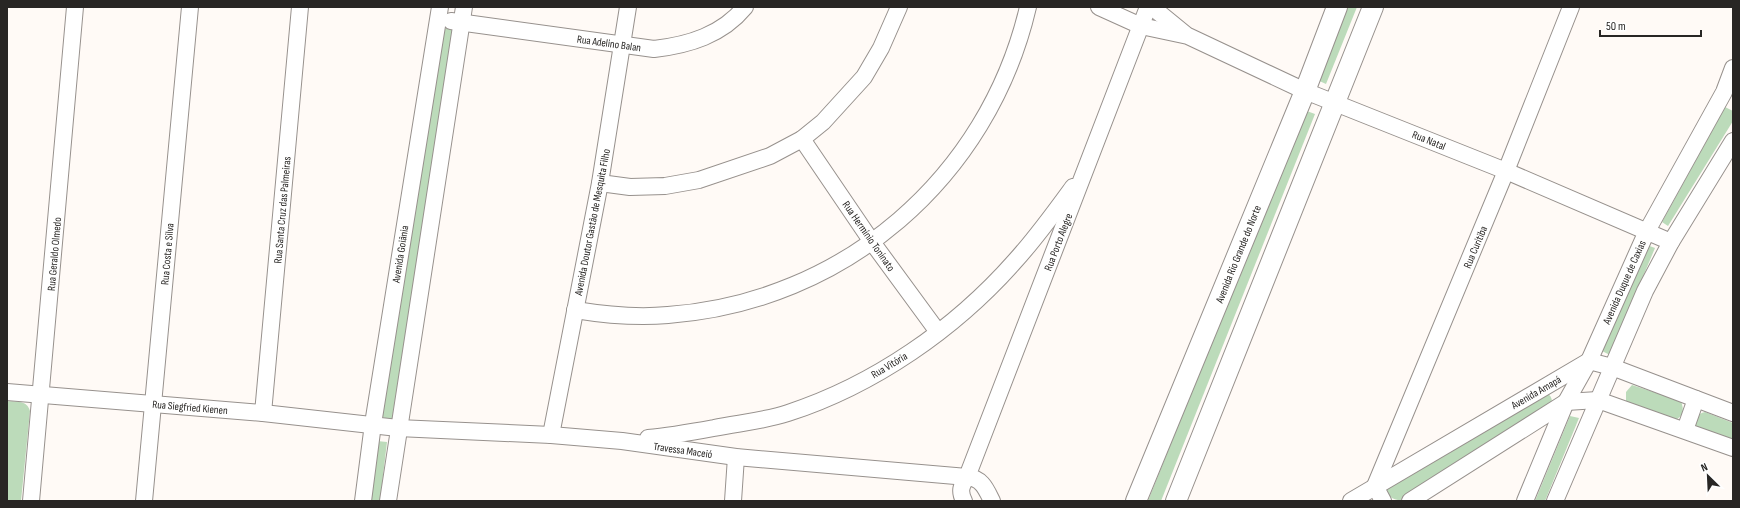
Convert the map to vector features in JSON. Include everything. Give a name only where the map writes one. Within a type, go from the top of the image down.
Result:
[{"type":"main road","name":"Avenida Rio Grande do Norte","points":[[1136,501],[1305,91],[1337,7]]},
{"type":"main road","points":[[1176,501],[1373,7]]},
{"type":"street","name":"Rua Geraldo Olmedo","points":[[31,501],[42,395],[75,7]]},
{"type":"street","name":"Rua Costa e Silva","points":[[144,501],[190,7]]},
{"type":"street","name":"Rua Santa Cruz das Palmeiras","points":[[263,413],[300,7]]},
{"type":"street","points":[[388,501],[398,428],[464,7]]},
{"type":"street","name":"Avenida Doutor Gastão de Mesquita Filho","points":[[551,435],[600,183],[628,7]]},
{"type":"street","name":"Rua Adelino Balan","points":[[439,13],[461,23],[654,49],[674,46],[698,39],[717,31],[735,19],[745,7]]},
{"type":"street","points":[[600,183],[630,187],[665,186],[700,180],[770,156],[802,139],[823,122],[864,77],[881,48],[899,7]]},
{"type":"street","points":[[575,310],[604,314],[652,316],[699,312],[730,306],[760,298],[819,274],[872,242],[897,223],[920,201],[962,154],[979,128],[1008,72],[1028,7]]},
{"type":"street","name":"Rua Natal","points":[[1100,7],[1142,26],[1188,36],[1305,91],[1506,171],[1671,242]]},
{"type":"street","name":"Rua Porto Alegre","points":[[964,501],[961,493],[961,486],[967,477],[1142,26],[1148,7]]},
{"type":"street","name":"Rua Natal","points":[[1152,7],[1188,36]]},
{"type":"street","name":"Rua Curitiba","points":[[1375,486],[1506,171],[1571,7]]},
{"type":"street","name":"Avenida Goiânia","points":[[363,501],[373,424],[439,13]]},
{"type":"street","name":"Avenida Duque de Caxias","points":[[1525,501],[1566,402],[1589,361],[1647,231],[1728,95],[1733,68]]},
{"type":"street","name":"Rua Hermínio Toninato","points":[[802,139],[872,242],[938,332]]},
{"type":"street","points":[[1555,501],[1645,291],[1671,242],[1733,141]]},
{"type":"street","name":"Rua Vitória","points":[[622,441],[682,434],[751,422],[786,414],[819,402],[850,387],[910,353],[970,306],[1014,262],[1037,236],[1086,170]]},
{"type":"street","points":[[1589,361],[1612,367],[1733,413]]},
{"type":"street","name":"Avenida Amapá","points":[[1351,501],[1589,361]]},
{"type":"street","name":"Rua Siegfried Kienen","points":[[7,392],[263,413],[373,424],[398,428]]},
{"type":"street","points":[[1685,430],[1696,399]]},
{"type":"street","points":[[1410,501],[1566,402],[1598,400],[1733,448]]},
{"type":"street","name":"Travessa Maceió","points":[[398,428],[551,435],[622,441],[736,457],[967,477]]},
{"type":"street","points":[[733,501],[736,457]]},
{"type":"street","points":[[967,477],[980,481],[992,501]]},
{"type":"street","points":[[1375,486],[1383,501]]},
{"type":"green space","points":[[1344,7],[1357,7],[1326,84],[1315,79]]},
{"type":"green space","points":[[440,28],[453,29],[392,419],[379,417]]},
{"type":"green space","points":[[1725,107],[1733,111],[1733,121],[1668,226],[1662,222]]},
{"type":"green space","points":[[1304,110],[1315,114],[1161,501],[1148,501]]},
{"type":"green space","points":[[1647,245],[1655,248],[1610,355],[1602,351]]},
{"type":"green space","points":[[1632,385],[1681,401],[1683,407],[1682,415],[1675,420],[1626,403],[1626,392]]},
{"type":"green space","points":[[1546,392],[1552,399],[1551,407],[1401,500],[1394,499],[1388,494],[1387,485]]},
{"type":"green space","points":[[7,401],[24,403],[29,407],[30,411],[21,501],[7,501]]},
{"type":"green space","points":[[1705,412],[1733,423],[1733,441],[1698,428],[1695,424],[1696,418]]},
{"type":"green space","points":[[1570,416],[1579,418],[1545,501],[1535,501]]},
{"type":"green space","points":[[377,441],[387,442],[380,501],[370,501]]}]
